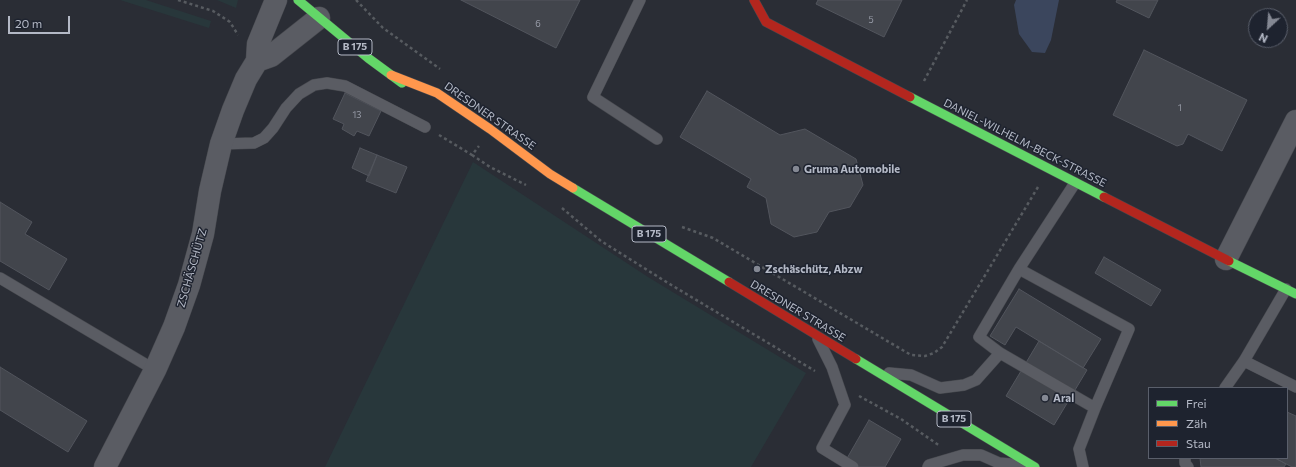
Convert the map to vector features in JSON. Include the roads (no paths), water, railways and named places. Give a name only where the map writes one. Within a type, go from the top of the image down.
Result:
[{"type":"main road","name":"DRESDNER STRASSE","points":[[298,0],[420,97]]},
{"type":"main road","name":"DANIEL-WILHELM-BECK-STRASSE","points":[[754,0],[766,22],[1049,170],[1291,292]]},
{"type":"main road","name":"DRESDNER STRASSE","points":[[391,75],[437,93],[490,128],[550,174]]},
{"type":"main road","name":"DRESDNER STRASSE","points":[[505,152],[550,174],[875,372],[1034,466]]},
{"type":"street","name":"ZSCHÄSCHÜTZ","points":[[105,467],[155,370],[174,327],[189,285],[203,234],[210,190],[221,144],[246,79],[257,61],[258,44],[276,0]]},
{"type":"street","points":[[257,61],[271,56],[319,18]]},
{"type":"street","points":[[1226,259],[1296,121]]},
{"type":"lane","points":[[640,0],[593,97],[657,139]]},
{"type":"lane","points":[[221,144],[254,143],[264,138],[273,128],[286,108],[299,94],[314,85],[327,83],[345,86],[425,127]]},
{"type":"lane","points":[[1075,183],[1019,269],[979,338],[1000,353],[1095,408]]},
{"type":"lane","points":[[1019,269],[1129,329],[1079,449],[1084,467]]},
{"type":"lane","points":[[0,278],[155,370]]},
{"type":"lane","points":[[1225,387],[1291,292]]},
{"type":"lane","points":[[816,335],[832,367],[846,404],[822,448],[853,467]]},
{"type":"lane","points":[[875,372],[911,375],[940,388],[964,385],[976,380],[1000,353]]},
{"type":"lane","points":[[1244,361],[1296,387]]},
{"type":"lane","points":[[928,467],[929,465],[963,455],[981,455],[999,463],[1034,466]]},
{"type":"water","points":[[1016,0],[1059,0],[1051,40],[1045,53],[1032,52],[1019,34],[1014,5]]},
{"type":"place","name":"Gruma Automobile","points":[[796,169]]},
{"type":"place","name":"Zschäschütz, Abzw","points":[[757,269]]},
{"type":"place","name":"Aral","points":[[1045,398]]}]
